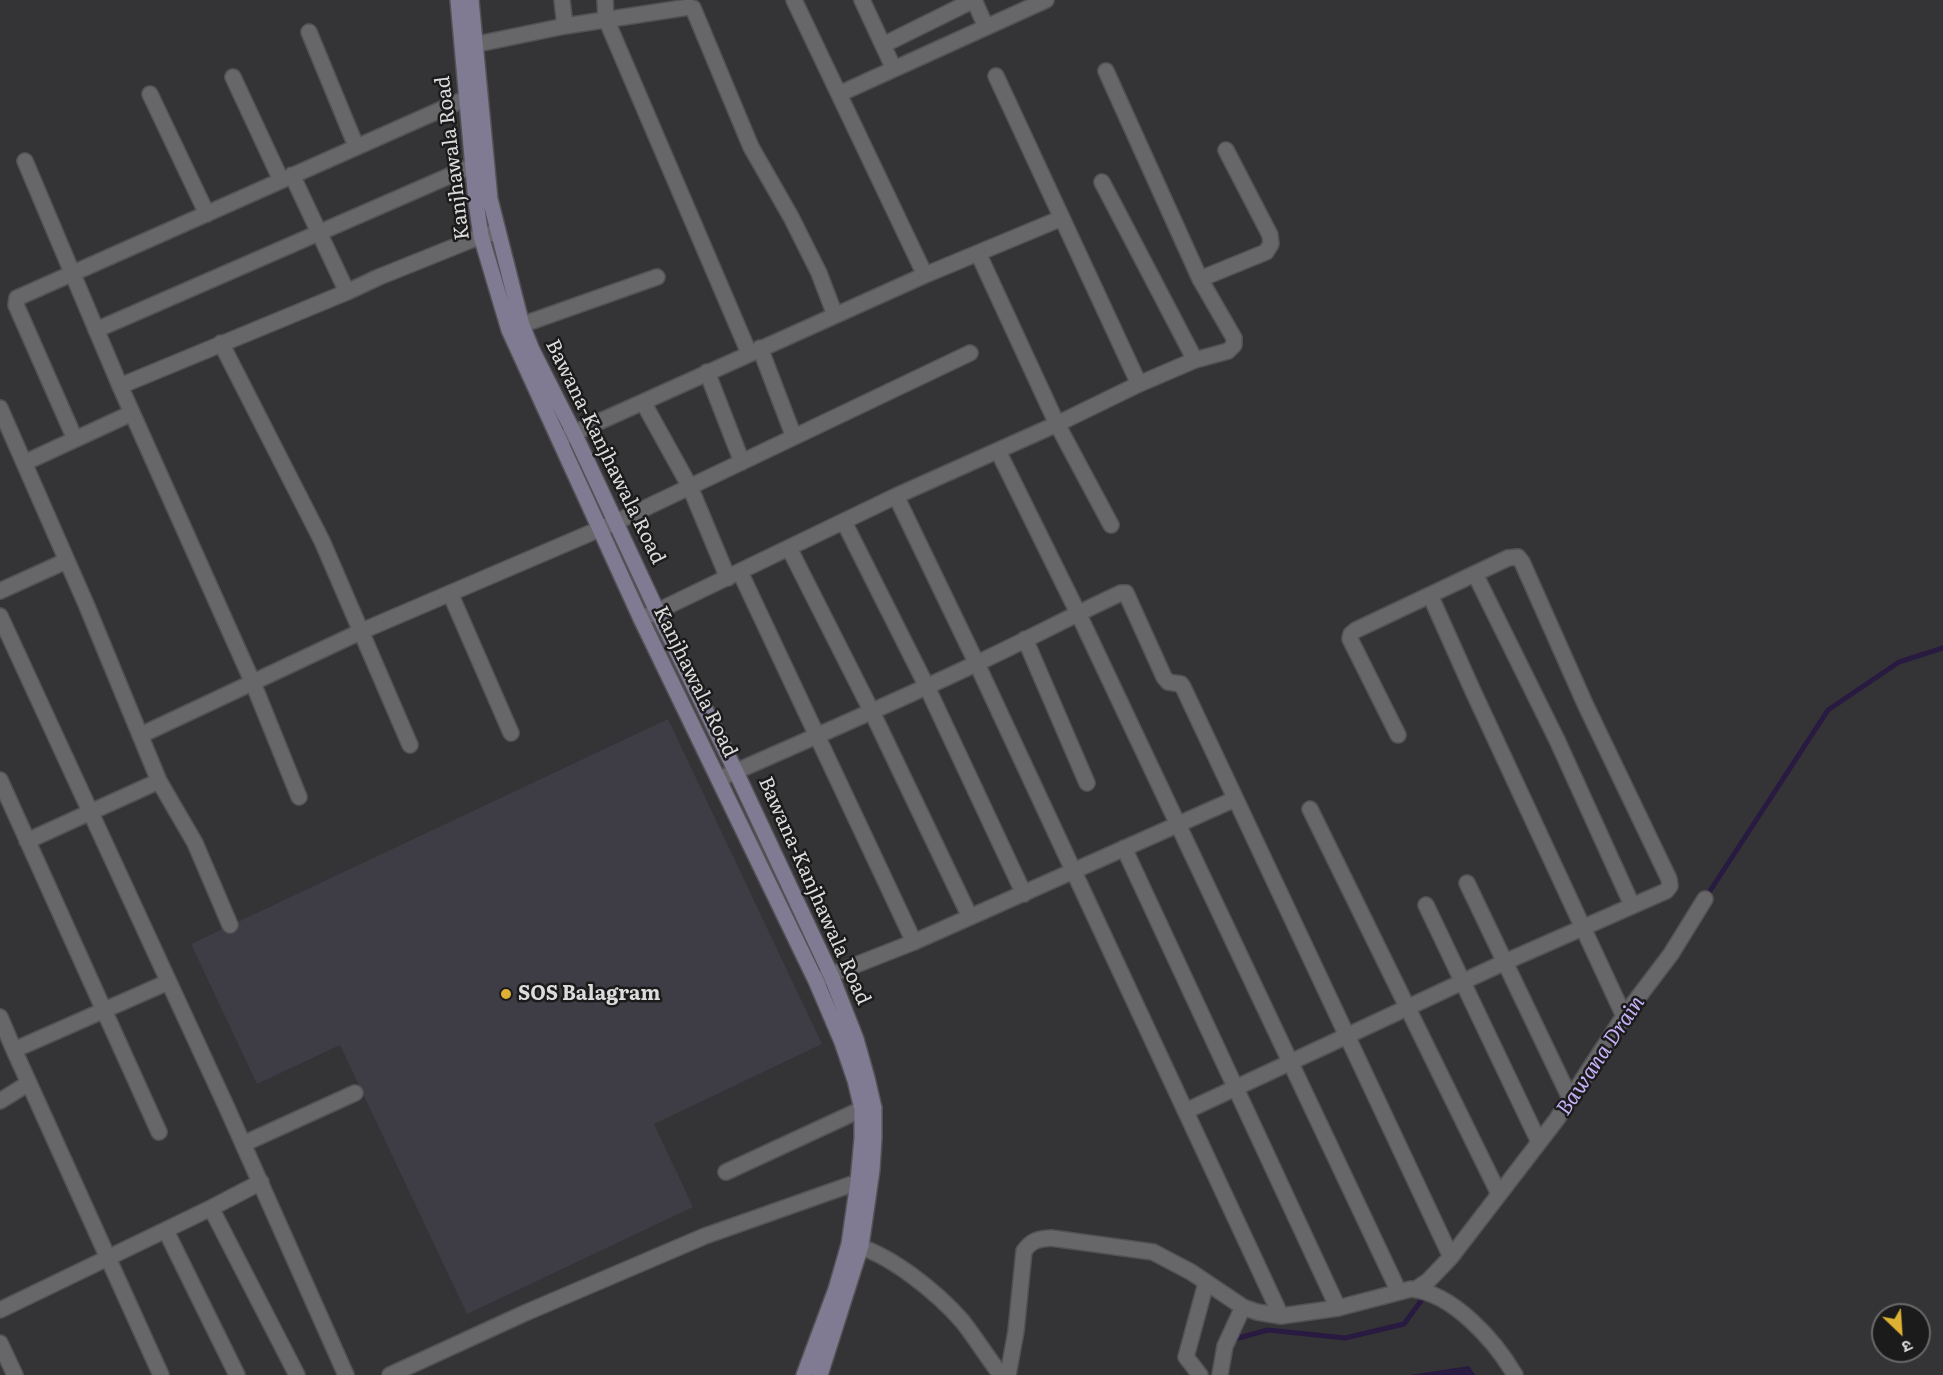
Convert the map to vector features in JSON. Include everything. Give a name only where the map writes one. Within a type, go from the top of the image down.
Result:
[{"type":"main road","name":"Kanjhawala Road","points":[[458,0],[469,46],[466,98],[481,236],[515,327]]},
{"type":"main road","name":"Bawana-Kanjhawala Road","points":[[471,0],[469,46],[490,198],[515,327],[532,350],[545,394],[574,433],[831,975],[856,1039],[868,1109],[865,1181],[855,1245],[820,1375]]},
{"type":"main road","name":"Kanjhawala Road","points":[[545,394],[558,440],[641,619],[816,981],[868,1109]]},
{"type":"main road","points":[[804,1375],[855,1245]]},
{"type":"street","points":[[562,0],[565,26]]},
{"type":"street","points":[[605,0],[606,19],[794,437]]},
{"type":"street","points":[[794,0],[925,274]]},
{"type":"street","points":[[862,0],[894,69]]},
{"type":"street","points":[[883,45],[974,0],[986,27]]},
{"type":"street","points":[[839,94],[1046,0]]},
{"type":"street","points":[[469,46],[656,7],[693,8],[748,139],[819,273],[835,315]]},
{"type":"street","points":[[309,32],[357,146]]},
{"type":"street","points":[[641,619],[896,496],[1057,424],[1139,384],[1196,360],[1228,351],[1234,345],[1234,338],[1200,279],[1106,71]]},
{"type":"street","points":[[996,76],[1139,384]]},
{"type":"street","points":[[233,77],[286,178],[319,233],[347,292]]},
{"type":"street","points":[[150,94],[207,214]]},
{"type":"street","points":[[75,439],[15,302],[19,296],[466,98]]},
{"type":"street","points":[[1200,279],[1266,252],[1271,244],[1270,236],[1226,150]]},
{"type":"street","points":[[25,161],[120,386],[253,683],[299,797]]},
{"type":"street","points":[[96,330],[472,166]]},
{"type":"street","points":[[1102,182],[1196,360]]},
{"type":"street","points":[[558,440],[925,274],[1062,218]]},
{"type":"street","points":[[120,386],[379,277],[481,236],[498,232]]},
{"type":"street","points":[[978,253],[1057,424],[1111,525]]},
{"type":"street","points":[[515,327],[657,277]]},
{"type":"street","points":[[221,343],[322,542],[410,745]]},
{"type":"street","points":[[141,735],[362,631],[616,522],[969,353]]},
{"type":"street","points":[[707,372],[742,462]]},
{"type":"street","points":[[643,402],[690,487],[818,736],[914,942]]},
{"type":"street","points":[[0,408],[159,781],[195,843],[230,925]]},
{"type":"street","points":[[24,463],[132,413]]},
{"type":"street","points":[[998,451],[1078,613],[1399,1292]]},
{"type":"street","points":[[896,496],[977,664],[1281,1316]]},
{"type":"street","points":[[844,522],[927,687],[1024,894]]},
{"type":"street","points":[[789,548],[872,712],[970,917]]},
{"type":"street","points":[[1186,1111],[1505,962],[1666,891],[1670,886],[1669,879],[1518,557],[1508,558],[1356,630],[1352,634],[1350,639],[1398,735]]},
{"type":"street","points":[[0,591],[66,561]]},
{"type":"street","points":[[1475,574],[1557,740],[1632,905]]},
{"type":"street","points":[[719,779],[927,687],[1126,592],[1164,677],[1168,682],[1181,684],[1183,687],[1452,1257]]},
{"type":"street","points":[[450,593],[510,733]]},
{"type":"street","points":[[1430,595],[1624,1016]]},
{"type":"street","points":[[0,616],[261,1182],[346,1375]]},
{"type":"street","points":[[1026,639],[1087,783]]},
{"type":"street","points":[[0,780],[159,1132]]},
{"type":"street","points":[[27,841],[159,781]]},
{"type":"street","points":[[816,981],[914,942],[1024,894],[1235,798]]},
{"type":"street","points":[[1310,809],[1499,1194]]},
{"type":"street","points":[[1124,848],[1338,1308]]},
{"type":"street","points":[[1467,883],[1570,1098]]},
{"type":"street","points":[[1420,1291],[1452,1257],[1539,1142],[1624,1016],[1671,954],[1705,899]]},
{"type":"street","points":[[1426,905],[1539,1142]]},
{"type":"street","points":[[14,1050],[168,982]]},
{"type":"street","points":[[0,1017],[160,1375]]},
{"type":"street","points":[[0,1101],[29,1083]]},
{"type":"street","points":[[243,1144],[356,1093]]},
{"type":"street","points":[[726,1172],[868,1109]]},
{"type":"street","points":[[390,1375],[535,1309],[705,1236],[865,1181]]},
{"type":"street","points":[[0,1310],[261,1182]]},
{"type":"street","points":[[211,1208],[297,1375]]},
{"type":"street","points":[[165,1231],[237,1375]]},
{"type":"street","points":[[1008,1375],[1016,1331],[1024,1251],[1029,1243],[1037,1239],[1051,1238],[1153,1252],[1191,1272],[1243,1307],[1281,1316],[1338,1308],[1399,1292],[1420,1291],[1446,1301],[1456,1308],[1484,1334],[1515,1375]]},
{"type":"street","points":[[855,1245],[888,1261],[920,1282],[962,1322],[1001,1375]]},
{"type":"street","points":[[1200,1375],[1186,1357],[1206,1283]]},
{"type":"street","points":[[1220,1375],[1225,1346],[1243,1307]]},
{"type":"street","points":[[0,1343],[15,1375]]},
{"type":"shaded area","name":"SOS Balagram","points":[[668,719],[822,1044],[654,1124],[693,1207],[467,1314],[340,1045],[257,1084],[191,944]]},
{"type":"shaded area","points":[[1469,1366],[1475,1375],[1410,1375]]},
{"type":"waterway","name":"Bawana Drain","points":[[1706,897],[1828,710],[1899,662],[1943,648]]},
{"type":"waterway","name":"Bawana Drain","points":[[1231,1340],[1268,1330],[1345,1338],[1404,1324],[1426,1294]]},
{"type":"place","name":"SOS Balagram","points":[[506,994]]}]
